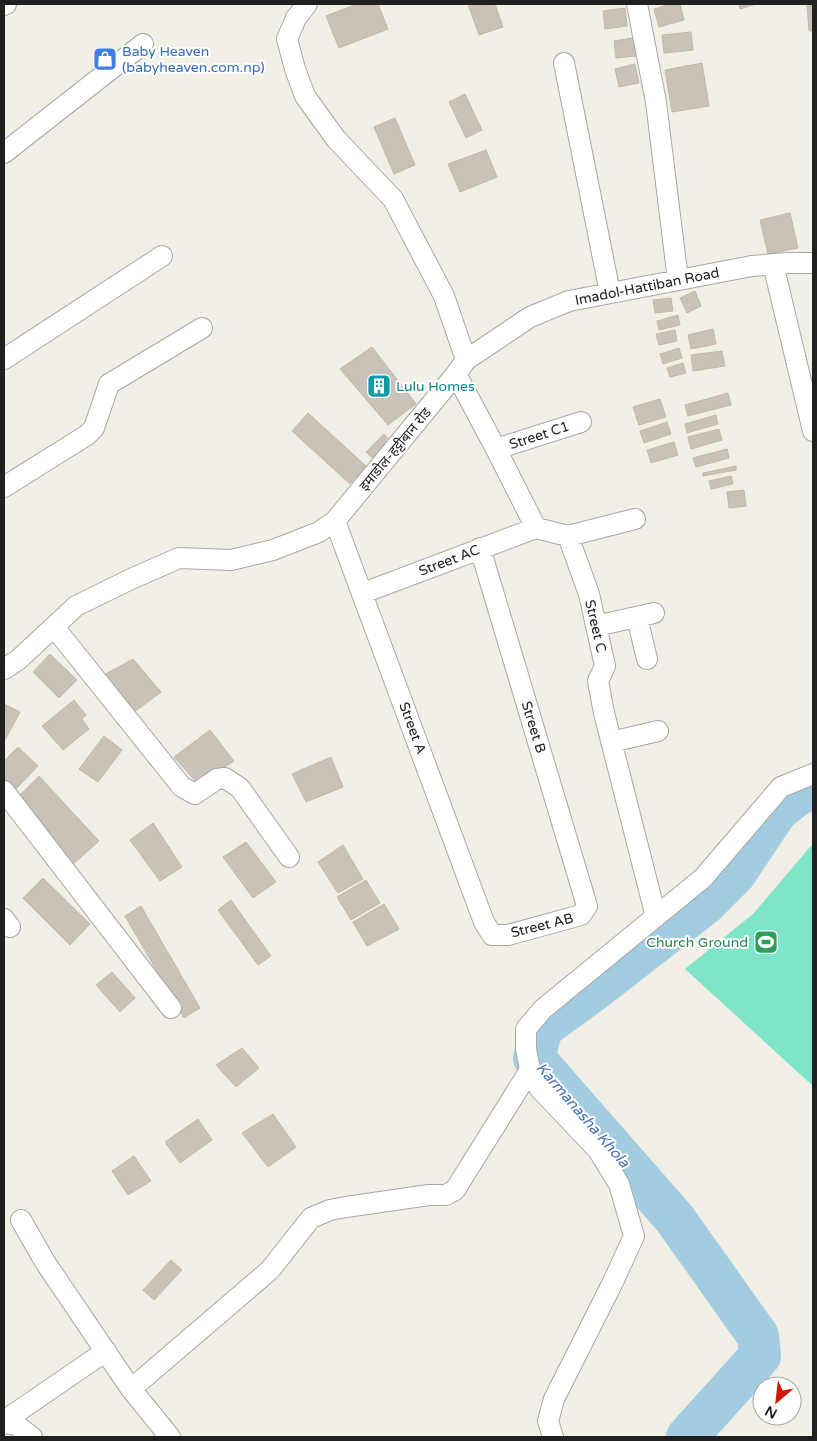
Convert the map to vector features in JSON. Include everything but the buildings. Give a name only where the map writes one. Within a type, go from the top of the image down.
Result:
[{"type":"street","points":[[307,4],[296,18],[287,39],[305,96],[336,139],[393,199],[444,296],[461,367],[496,449],[536,528],[568,536],[635,519]]},
{"type":"street","points":[[637,4],[656,102],[678,280]]},
{"type":"street","points":[[4,153],[143,44]]},
{"type":"street","points":[[564,63],[610,293]]},
{"type":"street","points":[[4,359],[162,256]]},
{"type":"street","name":"Imadol-Hattiban Road","points":[[461,367],[530,317],[569,301],[752,266],[813,263]]},
{"type":"street","points":[[774,264],[813,431]]},
{"type":"street","points":[[4,487],[87,435],[94,428],[109,384],[202,328]]},
{"type":"street","name":"इमाडोल-हट्टीबान रोड","points":[[4,670],[18,660],[76,606],[131,579],[179,558],[231,560],[273,550],[319,532],[335,521],[461,367]]},
{"type":"street","name":"Street C1","points":[[496,449],[581,422]]},
{"type":"street","name":"Street A","points":[[335,521],[484,922],[492,934]]},
{"type":"street","name":"Street AC","points":[[363,593],[536,528]]},
{"type":"street","name":"Street C","points":[[568,536],[589,594],[605,666],[598,681],[610,742],[656,917]]},
{"type":"street","name":"Street B","points":[[480,548],[587,906]]},
{"type":"street","points":[[596,626],[645,615],[647,659]]},
{"type":"street","points":[[54,627],[182,787],[195,794],[217,780],[225,778],[233,783],[245,794],[289,857]]},
{"type":"street","points":[[610,742],[658,731]]},
{"type":"street","points":[[553,1437],[548,1421],[554,1399],[634,1236],[619,1184],[598,1150],[540,1089],[530,1070],[526,1049],[526,1029],[543,1009],[703,878],[781,787],[813,774]]},
{"type":"street","points":[[4,791],[172,1008]]},
{"type":"street","name":"Street AB","points":[[492,934],[508,935],[580,915],[587,906]]},
{"type":"street","points":[[131,1389],[270,1270],[311,1218],[330,1210],[429,1195],[446,1195],[455,1190],[530,1070]]},
{"type":"street","points":[[21,1220],[45,1262],[131,1389],[170,1437]]},
{"type":"street","points":[[4,1422],[106,1351]]},
{"type":"street","points":[[4,1422],[16,1425],[32,1437]]},
{"type":"green space","name":"Church Ground","points":[[813,845],[813,1086],[685,969],[753,914]]},
{"type":"waterway","name":"Karmanasha Khola","points":[[687,1437],[760,1356],[758,1336],[675,1219],[534,1058],[542,1028],[705,904],[735,874],[777,811],[799,794],[813,789]]},
{"type":"place","name":"Baby Heaven (babyheaven.com.np)","points":[[105,59]]},
{"type":"place","name":"Lulu Homes","points":[[379,386]]},
{"type":"place","name":"Church Ground","points":[[766,942]]}]
